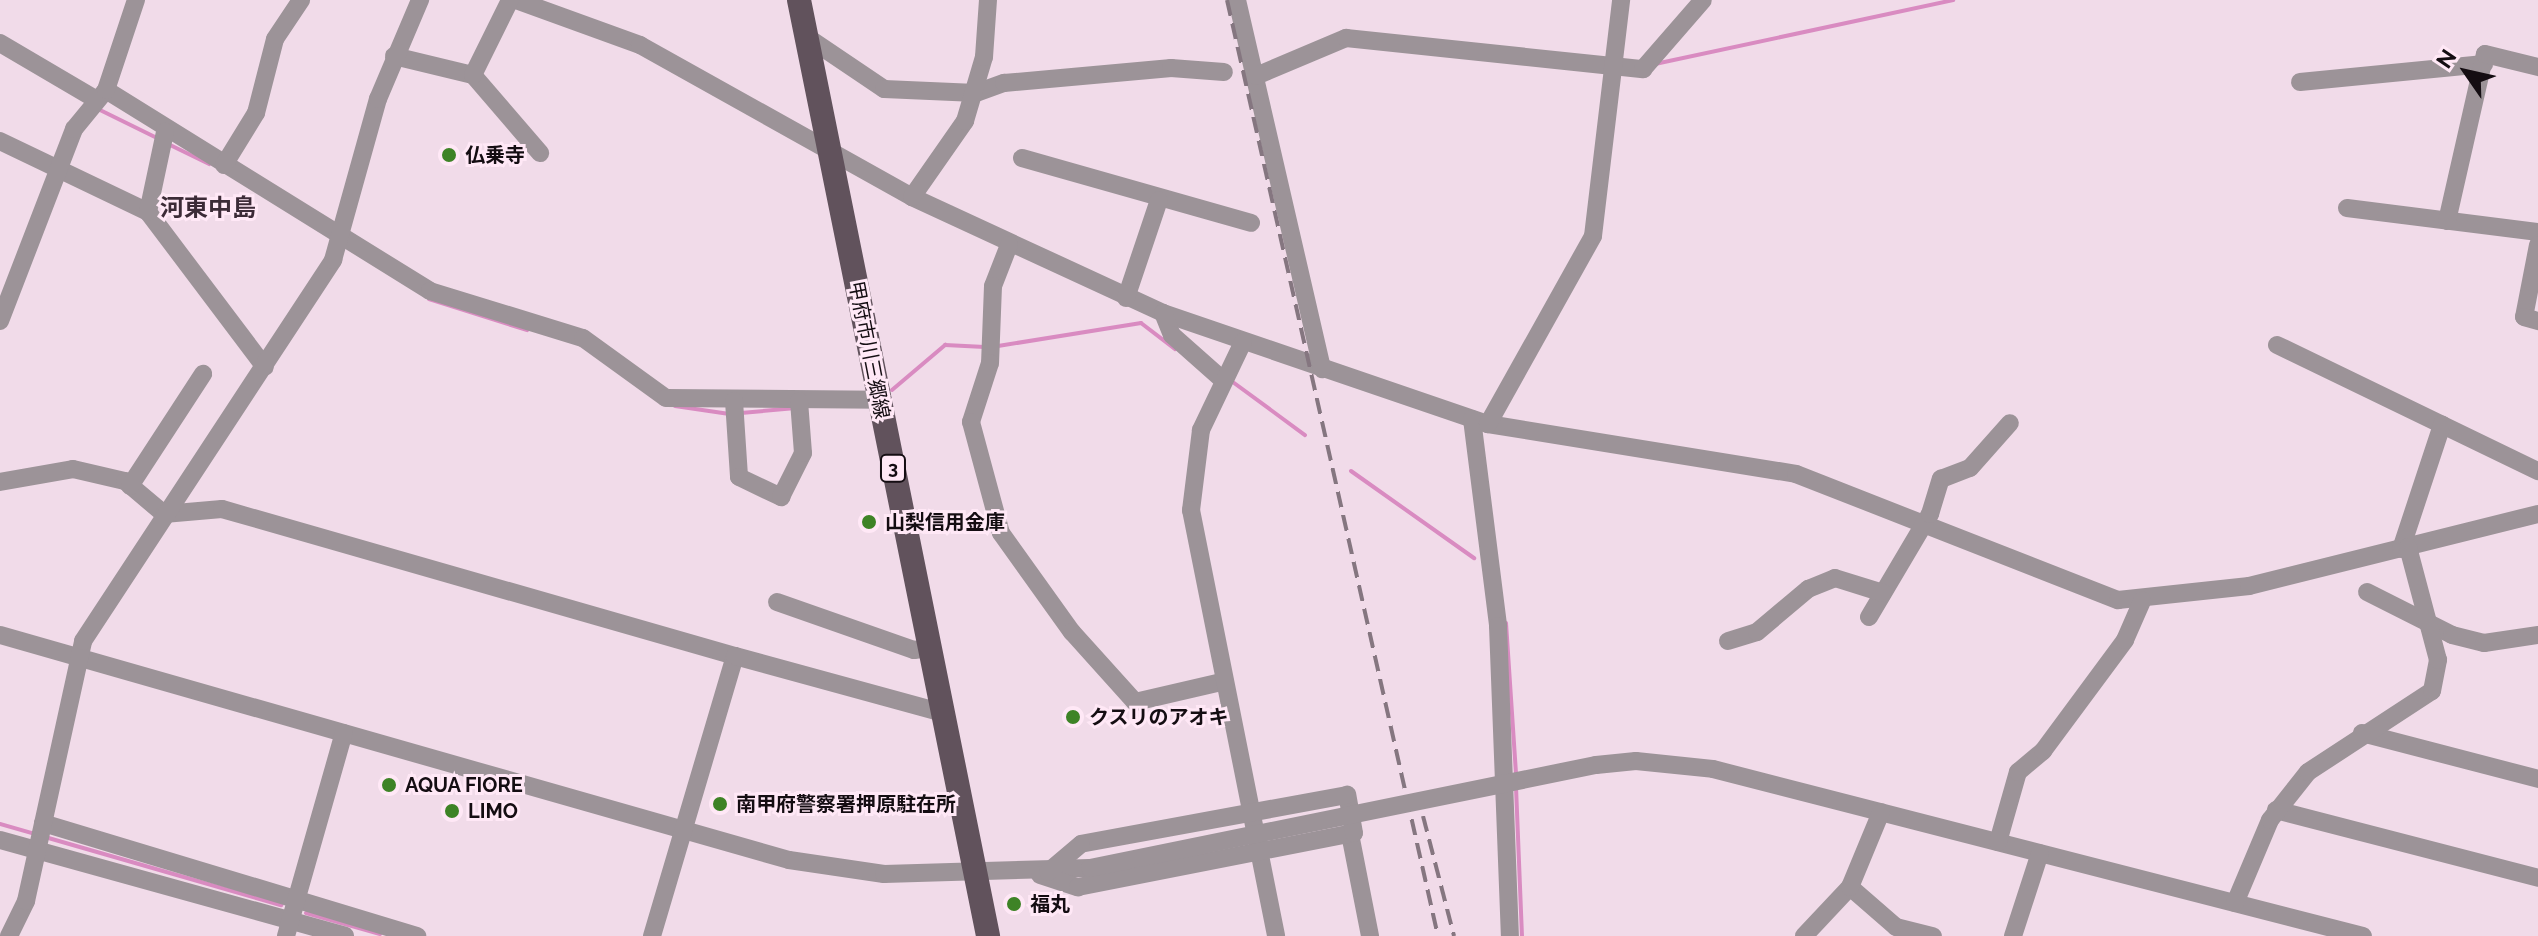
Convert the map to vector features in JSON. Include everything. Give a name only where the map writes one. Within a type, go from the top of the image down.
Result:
[{"type":"main road","name":"甲府市川三郷線","points":[[799,0],[988,936]]},
{"type":"street","points":[[0,321],[56,172],[100,94],[136,0]]},
{"type":"street","points":[[224,165],[256,113],[275,39],[301,0]]},
{"type":"street","points":[[9,936],[38,851],[78,657],[104,600],[312,298],[343,232],[394,56],[420,0]]},
{"type":"street","points":[[473,75],[510,0]]},
{"type":"street","points":[[516,0],[640,45],[912,197],[1009,245],[1163,313],[1480,421],[1796,474],[2087,590],[2142,601],[2249,586],[2496,527],[2538,514]]},
{"type":"street","points":[[912,197],[955,140],[976,93],[988,0]]},
{"type":"street","points":[[1237,0],[1322,369]]},
{"type":"street","points":[[1510,936],[1498,626],[1480,421],[1576,277],[1602,193],[1621,0]]},
{"type":"street","points":[[1256,76],[1346,38],[1615,70],[1643,69],[1703,0]]},
{"type":"street","points":[[807,37],[884,89],[976,93],[1004,83],[1171,68],[1224,72]]},
{"type":"street","points":[[0,43],[100,94],[343,232],[430,291],[583,338],[666,398],[879,400]]},
{"type":"street","points":[[2447,221],[2485,54],[2538,67]]},
{"type":"street","points":[[394,56],[473,75],[540,153]]},
{"type":"street","points":[[2300,82],[2484,64]]},
{"type":"street","points":[[148,212],[165,132]]},
{"type":"street","points":[[0,141],[56,172],[148,212],[265,367]]},
{"type":"street","points":[[1022,158],[1159,200],[1251,223]]},
{"type":"street","points":[[1126,298],[1159,200]]},
{"type":"street","points":[[2347,208],[2538,232]]},
{"type":"street","points":[[1009,245],[993,286],[990,363],[971,422],[1001,533],[1072,632],[1135,702],[1225,681]]},
{"type":"street","points":[[2538,245],[2524,317],[2538,321]]},
{"type":"street","points":[[1163,313],[1172,335],[1224,381]]},
{"type":"street","points":[[1243,342],[1201,430],[1191,510],[1276,936]]},
{"type":"street","points":[[2277,345],[2538,471]]},
{"type":"street","points":[[130,486],[203,374]]},
{"type":"street","points":[[734,401],[739,477],[781,497],[803,453],[799,401]]},
{"type":"street","points":[[1869,617],[1924,523],[1941,479],[1970,468],[2010,423]]},
{"type":"street","points":[[2235,903],[2276,810],[2308,772],[2362,733],[2432,691],[2438,660],[2404,548],[2442,425]]},
{"type":"street","points":[[0,482],[73,469],[130,486],[164,514],[222,509],[943,713]]},
{"type":"street","points":[[2496,527],[2538,526]]},
{"type":"street","points":[[1728,641],[1757,632],[1808,589],[1835,578],[1883,593]]},
{"type":"street","points":[[2367,592],[2428,623],[2484,643],[2538,635]]},
{"type":"street","points":[[1998,842],[2018,772],[2043,751],[2125,640],[2142,601]]},
{"type":"street","points":[[777,602],[914,650],[930,648]]},
{"type":"street","points":[[0,635],[682,830],[835,870],[975,874],[1090,868],[1596,765],[1636,761],[1713,769],[2235,903],[2313,930],[2363,936]]},
{"type":"street","points":[[652,936],[735,656]]},
{"type":"street","points":[[288,928],[344,733]]},
{"type":"street","points":[[2362,733],[2538,779]]},
{"type":"street","points":[[1040,872],[1081,844],[1347,795],[1350,834],[1370,936]]},
{"type":"street","points":[[2276,810],[2538,878]]},
{"type":"street","points":[[1804,936],[1850,887],[1881,812]]},
{"type":"street","points":[[43,823],[417,936]]},
{"type":"street","points":[[1040,872],[1078,887],[1350,834]]},
{"type":"street","points":[[0,840],[288,928],[345,936]]},
{"type":"street","points":[[2013,936],[2040,853]]},
{"type":"street","points":[[1850,887],[1896,927],[1933,936]]},
{"type":"waterway","points":[[1655,64],[1953,0]]},
{"type":"waterway","points":[[98,109],[159,139]]},
{"type":"waterway","points":[[166,143],[209,164]]},
{"type":"waterway","points":[[429,299],[527,330]]},
{"type":"waterway","points":[[998,346],[1141,323],[1175,349]]},
{"type":"waterway","points":[[892,390],[945,345],[985,347]]},
{"type":"waterway","points":[[1230,380],[1305,435]]},
{"type":"waterway","points":[[675,406],[729,414]]},
{"type":"waterway","points":[[741,413],[796,408]]},
{"type":"waterway","points":[[1351,471],[1474,558]]},
{"type":"waterway","points":[[1506,623],[1516,774]]},
{"type":"waterway","points":[[1516,787],[1522,936]]},
{"type":"waterway","points":[[0,824],[36,834]]},
{"type":"waterway","points":[[45,837],[281,905]]},
{"type":"waterway","points":[[306,913],[380,934]]},
{"type":"railway","points":[[1227,0],[1438,936]]},
{"type":"railway","points":[[1423,816],[1454,936]]},
{"type":"place","name":"仏乗寺","points":[[449,155]]},
{"type":"place","name":"山梨信用金庫","points":[[869,522]]},
{"type":"place","name":"クスリのアオキ","points":[[1073,717]]},
{"type":"place","name":"AQUA FIORE","points":[[389,785]]},
{"type":"place","name":"南甲府警察署押原駐在所","points":[[720,804]]},
{"type":"place","name":"LIMO","points":[[452,811]]},
{"type":"place","name":"福丸","points":[[1014,904]]},
{"type":"district","name":"河東中島","points":[[208,208]]}]
